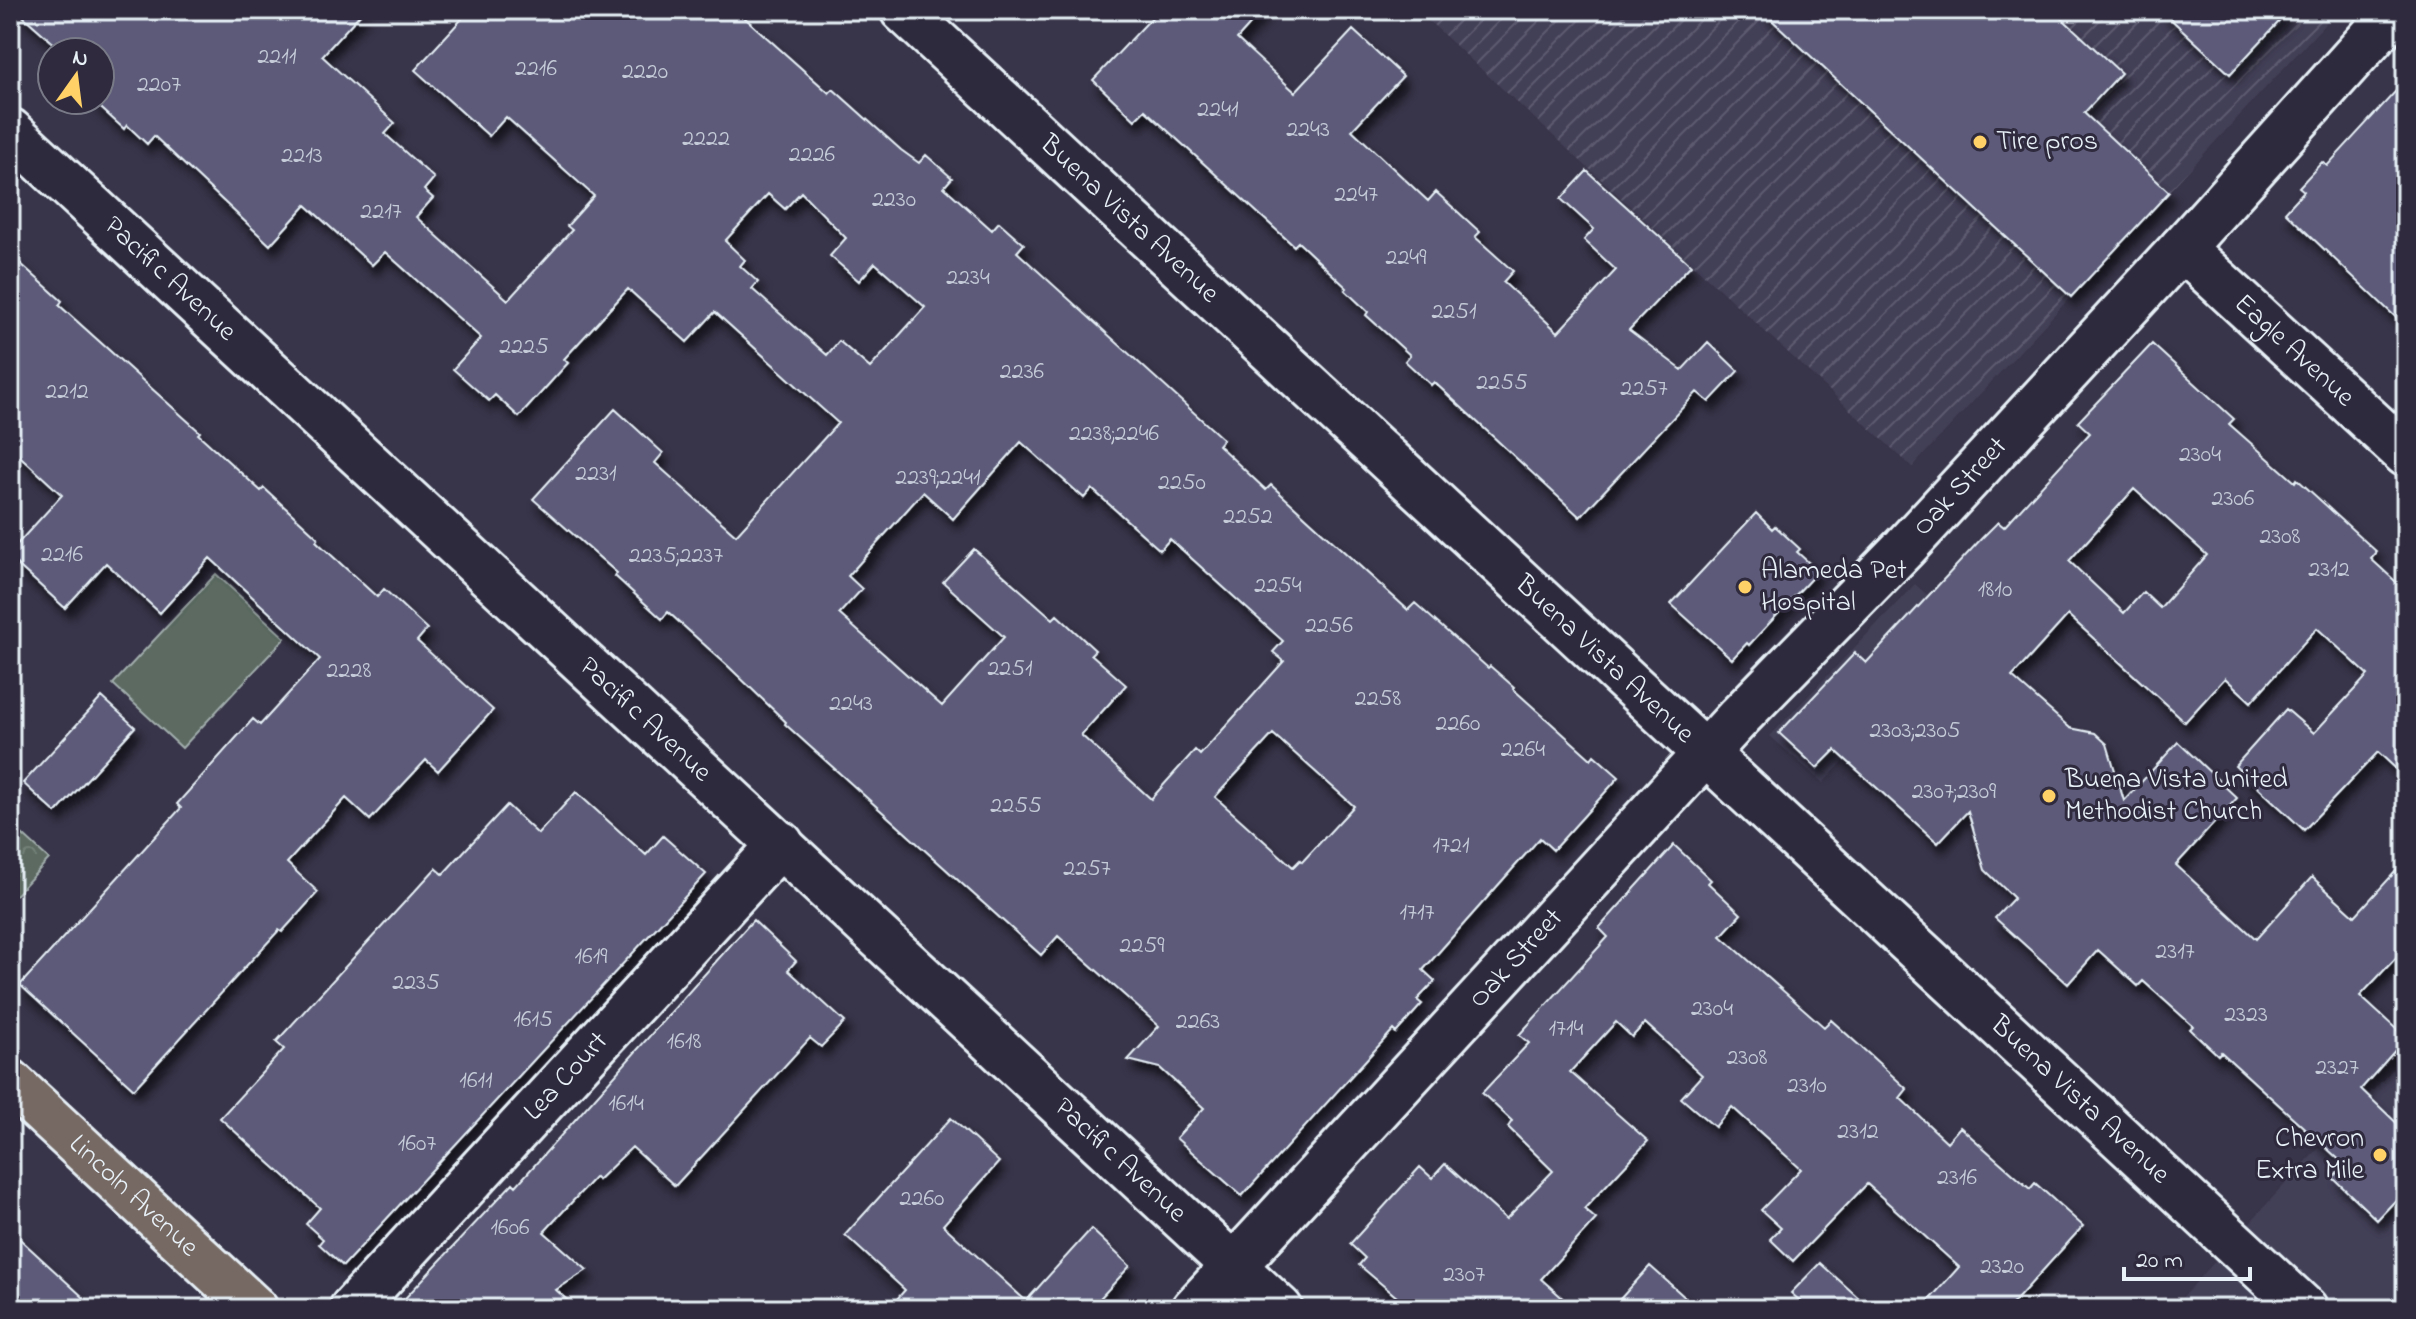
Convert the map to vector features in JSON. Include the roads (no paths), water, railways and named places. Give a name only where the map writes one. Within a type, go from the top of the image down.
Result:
[{"type":"main road","name":"Lincoln Avenue","points":[[10,1082],[255,1309]]},
{"type":"street","name":"Buena Vista Avenue","points":[[903,10],[2305,1309]]},
{"type":"street","name":"Oak Street","points":[[1194,1309],[1706,754],[1905,547],[2182,248],[2396,10]]},
{"type":"street","name":"Pacific Avenue","points":[[10,131],[1280,1309]]},
{"type":"street","name":"Eagle Avenue","points":[[2182,248],[2406,454]]},
{"type":"street","name":"Lea Court","points":[[352,1309],[781,844]]},
{"type":"place","name":"Tire pros","points":[[1980,142]]},
{"type":"place","name":"Alameda Pet Hospital","points":[[1745,587]]},
{"type":"place","name":"Buena Vista United Methodist Church","points":[[2049,796]]},
{"type":"place","name":"Chevron Extra Mile","points":[[2380,1155]]}]
